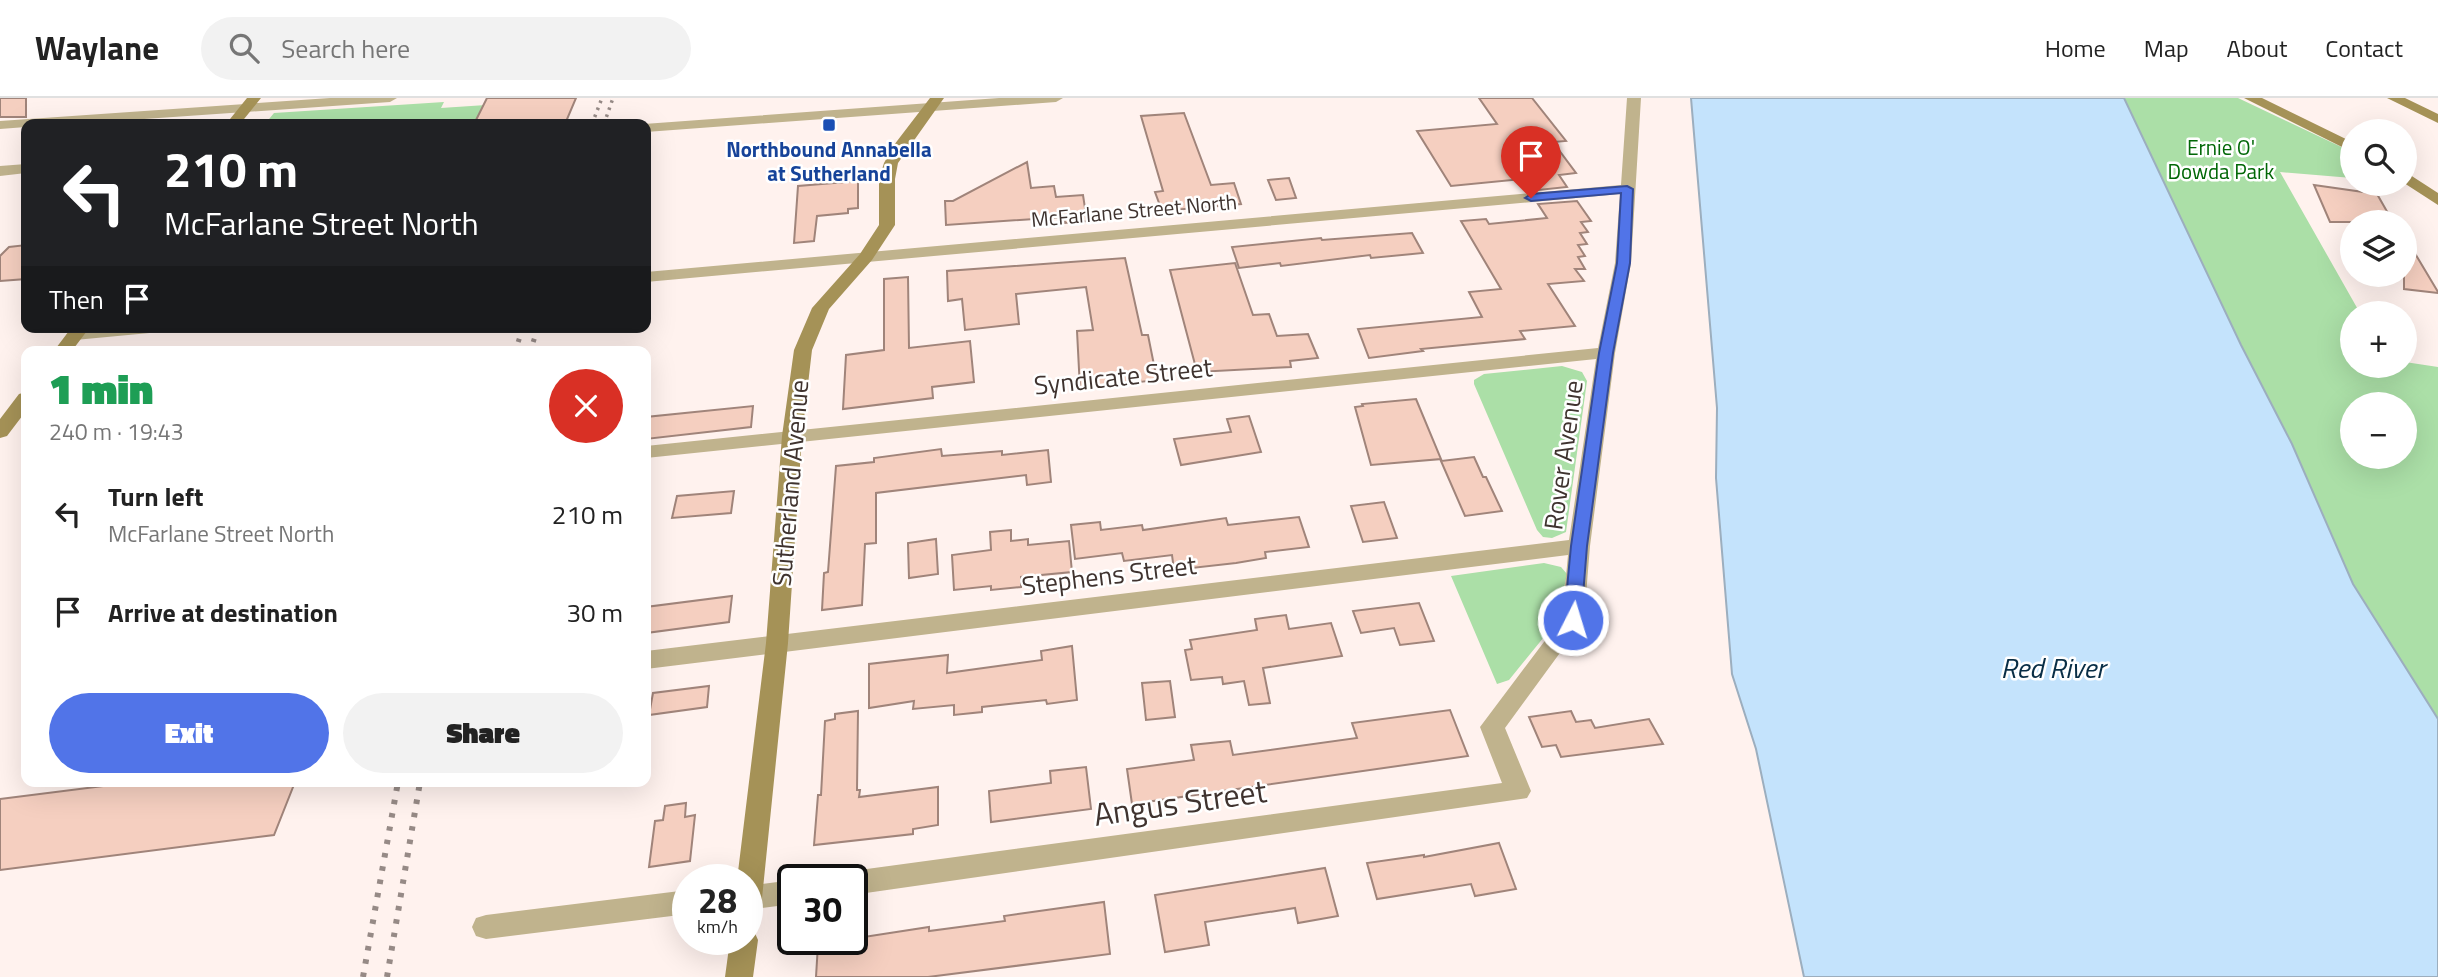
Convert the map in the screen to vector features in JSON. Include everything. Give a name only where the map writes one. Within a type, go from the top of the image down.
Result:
[{"type":"street","points":[[68,119],[249,103],[390,98]]},
{"type":"street","points":[[651,128],[934,103],[1056,98]]},
{"type":"street","name":"Rover Avenue","points":[[1518,791],[1492,727],[1573,620],[1579,546],[1606,353],[1623,263],[1634,98]]},
{"type":"street","points":[[2251,98],[2340,142]]},
{"type":"street","points":[[2266,98],[2340,132]]},
{"type":"street","points":[[2394,98],[2438,119]]},
{"type":"street","points":[[237,119],[249,103]]},
{"type":"street","name":"Sutherland Avenue","points":[[752,864],[776,643],[792,436],[803,350],[811,326],[821,308],[866,257],[887,225],[887,178],[891,163],[899,148],[934,103]]},
{"type":"street","points":[[0,125],[21,123]]},
{"type":"street","points":[[0,171],[21,169]]},
{"type":"street","points":[[2417,173],[2438,187]]},
{"type":"street","points":[[2417,185],[2438,200]]},
{"type":"street","name":"McFarlane Street North","points":[[651,277],[1627,189]]},
{"type":"street","name":"Syndicate Street","points":[[651,451],[1606,353]]},
{"type":"street","points":[[0,432],[21,405]]},
{"type":"street","name":"Stephens Street","points":[[651,659],[1579,546]]},
{"type":"street","name":"Angus Street","points":[[868,881],[1518,791]]},
{"type":"street","points":[[486,927],[672,904]]},
{"type":"street","points":[[739,977],[742,955]]},
{"type":"green space","name":"Ernie O' Dowda Park","points":[[2124,98],[2238,98],[2340,146],[2340,177],[2280,172],[2340,278],[2340,287],[2345,287],[2353,301],[2340,301],[2340,378],[2417,378],[2417,364],[2438,367],[2438,719],[2353,584],[2292,444],[2241,345]]},
{"type":"green space","points":[[444,102],[441,108],[486,105],[479,119],[269,119],[274,113]]},
{"type":"green space","points":[[1562,366],[1582,372],[1587,381],[1566,532],[1552,538],[1543,537],[1537,530],[1474,380],[1484,374]]},
{"type":"green space","points":[[1544,563],[1561,567],[1567,574],[1557,621],[1509,680],[1497,684],[1451,576]]},
{"type":"water","name":"Red River","points":[[1691,98],[2124,98],[2241,345],[2292,444],[2353,584],[2438,719],[2438,977],[1804,977],[1756,749],[1732,674],[1716,478],[1717,408]]},
{"type":"building","points":[[0,98],[26,98],[26,117],[0,117]]},
{"type":"building","points":[[487,98],[576,98],[567,119],[476,119]]},
{"type":"building","points":[[1479,98],[1532,98],[1566,141],[1553,142],[1576,173],[1559,175],[1567,187],[1529,191],[1522,179],[1451,186],[1417,131],[1497,124]]},
{"type":"building","points":[[1184,113],[1211,185],[1234,183],[1241,204],[1162,211],[1155,192],[1163,191],[1141,116]]},
{"type":"building","points":[[1027,162],[1031,188],[1054,186],[1056,197],[1083,195],[1087,221],[1065,223],[1064,217],[946,225],[945,201],[953,201]]},
{"type":"building","points":[[1289,178],[1296,198],[1276,200],[1268,180]]},
{"type":"building","points":[[858,181],[858,208],[848,209],[848,213],[817,216],[814,241],[794,243],[798,186]]},
{"type":"building","points":[[2314,185],[2340,189],[2340,196],[2378,196],[2386,210],[2340,210],[2340,222],[2330,222]]},
{"type":"building","points":[[1577,201],[1591,221],[1581,222],[1588,232],[1580,233],[1587,244],[1578,245],[1585,256],[1578,257],[1585,269],[1575,269],[1584,281],[1548,284],[1575,326],[1520,331],[1525,339],[1421,349],[1423,351],[1369,358],[1358,329],[1482,317],[1469,292],[1501,289],[1461,221],[1486,219],[1489,224],[1547,218],[1538,204]]},
{"type":"building","points":[[1412,233],[1423,253],[1371,258],[1370,255],[1281,266],[1280,263],[1239,268],[1232,247],[1321,238]]},
{"type":"building","points":[[21,246],[21,279],[0,281],[0,256],[9,247]]},
{"type":"building","points":[[2417,257],[2438,293],[2404,289],[2417,287]]},
{"type":"building","points":[[1125,258],[1142,335],[1148,335],[1157,380],[1080,389],[1077,331],[1093,330],[1086,287],[1016,294],[1019,324],[965,330],[962,299],[948,301],[947,271]]},
{"type":"building","points":[[1235,263],[1253,315],[1269,314],[1277,336],[1308,334],[1318,358],[1290,361],[1291,367],[1197,372],[1170,270]]},
{"type":"building","points":[[908,277],[909,348],[970,341],[974,382],[932,387],[933,398],[843,409],[846,355],[884,350],[884,279]]},
{"type":"building","points":[[1416,399],[1441,459],[1371,465],[1355,407]]},
{"type":"building","points":[[753,406],[751,427],[651,438],[651,416]]},
{"type":"building","points":[[1249,416],[1261,452],[1181,465],[1174,439],[1231,432],[1227,419]]},
{"type":"building","points":[[941,449],[942,456],[1002,451],[1002,455],[1048,450],[1051,482],[1027,485],[1026,475],[876,493],[876,543],[865,544],[862,605],[822,610],[824,573],[828,572],[836,466],[874,462],[874,458]]},
{"type":"building","points":[[1474,457],[1502,511],[1465,516],[1441,461]]},
{"type":"building","points":[[734,491],[731,513],[672,518],[677,496]]},
{"type":"building","points":[[1384,502],[1397,538],[1363,542],[1351,506]]},
{"type":"building","points":[[1299,517],[1309,547],[1265,552],[1266,558],[1174,570],[1172,555],[1124,561],[1122,553],[1075,559],[1071,525],[1100,522],[1101,530],[1142,525],[1143,530],[1226,518],[1228,525]]},
{"type":"building","points":[[1011,530],[1011,541],[1028,539],[1028,545],[1069,541],[1072,572],[1021,577],[1021,587],[991,590],[991,586],[954,590],[952,555],[991,550],[990,532]]},
{"type":"building","points":[[936,539],[938,574],[909,578],[908,543]]},
{"type":"building","points":[[732,596],[729,622],[651,632],[651,606]]},
{"type":"building","points":[[1419,603],[1434,641],[1400,645],[1394,628],[1361,633],[1353,611]]},
{"type":"building","points":[[1286,615],[1289,629],[1331,623],[1342,656],[1263,668],[1270,703],[1249,705],[1244,681],[1223,684],[1222,677],[1191,680],[1185,650],[1192,649],[1190,640],[1257,630],[1255,619]]},
{"type":"building","points":[[1072,646],[1077,700],[1047,704],[1046,700],[982,707],[982,712],[954,715],[954,705],[913,709],[914,701],[869,708],[869,664],[948,655],[947,673],[1042,660],[1041,651]]},
{"type":"building","points":[[1170,681],[1175,717],[1146,720],[1142,683]]},
{"type":"building","points":[[709,686],[707,707],[651,715],[653,693]]},
{"type":"building","points":[[1450,710],[1468,756],[1132,804],[1127,769],[1194,760],[1191,745],[1230,741],[1233,755],[1357,738],[1352,723]]},
{"type":"building","points":[[858,711],[859,797],[938,787],[938,825],[913,829],[913,834],[814,845],[818,795],[821,795],[825,721],[835,719],[835,714]]},
{"type":"building","points":[[1571,711],[1576,722],[1591,720],[1595,728],[1649,719],[1663,744],[1561,757],[1556,745],[1542,747],[1529,717]]},
{"type":"building","points":[[1086,767],[1091,809],[991,822],[989,791],[1051,783],[1050,771]]},
{"type":"building","points":[[95,787],[293,787],[274,835],[0,870],[0,799]]},
{"type":"building","points":[[686,803],[685,817],[695,815],[690,861],[649,867],[655,821],[663,820],[665,806]]},
{"type":"building","points":[[1499,843],[1516,889],[1475,896],[1471,884],[1377,899],[1367,863],[1424,857]]},
{"type":"building","points":[[1325,868],[1338,916],[1298,923],[1295,908],[1205,922],[1209,945],[1165,952],[1155,895]]},
{"type":"building","points":[[1104,902],[1110,954],[928,977],[816,977],[817,955],[868,955],[868,936],[929,927],[929,931],[1005,921],[1004,916]]},
{"type":"railway","points":[[594,119],[602,98]]},
{"type":"railway","points":[[606,119],[613,98]]},
{"type":"railway","points":[[517,346],[521,333]]},
{"type":"railway","points":[[532,346],[536,333]]},
{"type":"railway","points":[[363,977],[397,787]]},
{"type":"railway","points":[[387,977],[419,787]]},
{"type":"place","name":"Northbound Annabella at Sutherland","points":[[829,125]]},
{"type":"route","points":[[1531,198],[1627,189],[1623,263],[1606,353],[1579,546],[1573,620]]}]
